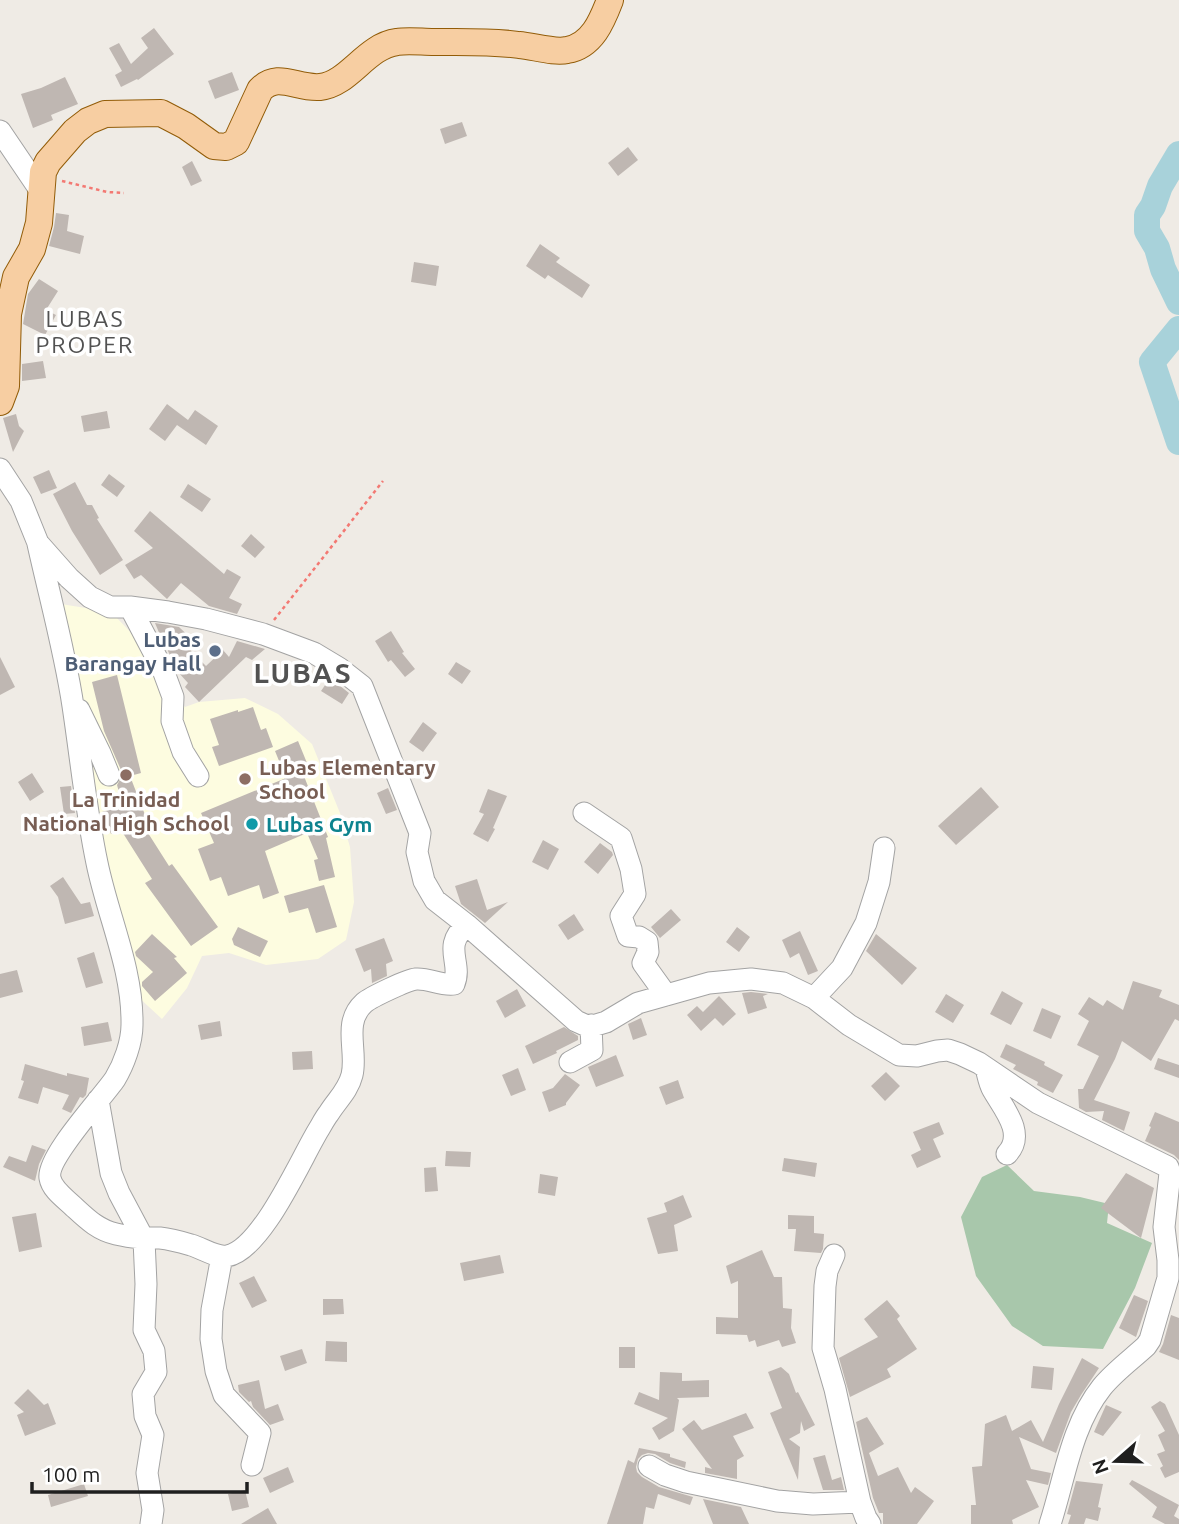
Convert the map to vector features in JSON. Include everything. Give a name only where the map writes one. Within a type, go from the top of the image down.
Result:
[{"type":"main road","points":[[0,402],[6,386],[8,314],[16,277],[32,249],[39,223],[42,182],[48,162],[75,131],[88,121],[105,114],[160,113],[186,126],[214,146],[226,147],[236,142],[260,90],[275,80],[322,87],[342,77],[376,49],[396,42],[490,42],[567,51],[594,34],[602,22],[610,0]]},
{"type":"street","points":[[0,131],[42,182]]},
{"type":"street","points":[[0,469],[21,501],[38,543],[73,705],[98,866],[116,928],[128,985],[133,1027],[126,1057],[116,1078],[76,1128],[51,1165],[48,1175],[57,1191],[95,1226],[107,1232],[144,1240],[162,1238],[222,1256],[238,1251],[268,1221],[315,1135],[329,1112],[342,1098],[351,1079],[355,1059],[351,1031],[354,1016],[365,1002],[415,979],[454,984],[456,976],[453,948],[456,937],[467,925]]},
{"type":"street","points":[[38,543],[90,597],[110,607],[130,607],[206,620],[263,634],[314,653],[362,686],[420,833],[417,852],[424,881],[435,900],[576,1021],[591,1026],[606,1022],[638,1003],[709,983],[751,979],[783,983],[814,998],[849,1025],[899,1055],[917,1056],[948,1050],[960,1054],[1038,1103],[1166,1166],[1170,1174],[1164,1227],[1168,1278],[1150,1340],[1104,1383],[1089,1405],[1070,1455],[1050,1524]]},
{"type":"street","points":[[130,607],[163,670],[173,697],[172,721],[183,752],[198,776]]},
{"type":"street","points":[[73,705],[79,709],[109,775]]},
{"type":"street","points":[[584,813],[621,838],[631,869],[635,894],[621,916],[628,936],[639,937],[647,942],[648,952],[643,963],[666,995]]},
{"type":"street","points":[[814,998],[842,968],[866,923],[884,849]]},
{"type":"street","points":[[570,1062],[593,1050],[591,1026]]},
{"type":"street","points":[[986,1068],[991,1086],[1007,1112],[1015,1134],[1014,1147],[1007,1154]]},
{"type":"street","points":[[98,1100],[111,1173],[144,1240],[144,1330],[154,1351],[156,1372],[143,1394],[145,1416],[153,1435],[147,1473],[153,1510],[151,1524]]},
{"type":"street","points":[[834,1255],[826,1278],[823,1348],[860,1502],[870,1524]]},
{"type":"street","points":[[222,1256],[212,1310],[211,1339],[216,1371],[224,1395],[260,1433],[252,1465]]},
{"type":"street","points":[[649,1466],[686,1482],[777,1501],[813,1504],[860,1502]]},
{"type":"path","points":[[42,182],[59,180],[107,192],[124,193]]},
{"type":"path","points":[[263,634],[383,481]]},
{"type":"shaded area","points":[[61,604],[104,611],[116,617],[137,639],[185,707],[199,702],[245,698],[278,714],[312,744],[340,813],[350,847],[354,902],[346,940],[318,959],[266,965],[229,953],[202,956],[187,988],[162,1019],[135,994],[97,821]]},
{"type":"shaded area","points":[[1007,1165],[1034,1191],[1109,1204],[1107,1223],[1152,1243],[1135,1288],[1103,1349],[1043,1346],[1012,1326],[976,1276],[961,1217],[982,1177]]},
{"type":"building","points":[[154,28],[174,54],[138,80],[121,87],[115,75],[122,71],[109,48],[119,43],[131,64],[148,48],[141,38]]},
{"type":"building","points":[[232,72],[239,90],[215,99],[208,81]]},
{"type":"building","points":[[65,77],[78,104],[51,115],[53,120],[33,128],[21,94]]},
{"type":"building","points":[[462,122],[467,136],[445,144],[440,129]]},
{"type":"building","points":[[628,147],[638,160],[618,176],[608,163]]},
{"type":"building","points":[[192,161],[202,181],[191,186],[182,167]]},
{"type":"building","points":[[56,213],[69,215],[67,231],[84,236],[80,254],[49,246]]},
{"type":"building","points":[[540,244],[560,258],[556,262],[590,285],[582,298],[548,275],[545,279],[526,266]]},
{"type":"building","points":[[414,262],[439,266],[436,286],[411,282]]},
{"type":"building","points":[[39,279],[58,291],[46,310],[56,315],[45,335],[23,324],[28,294]]},
{"type":"building","points":[[43,361],[46,378],[22,381],[22,364]]},
{"type":"building","points":[[167,404],[188,420],[195,410],[218,426],[206,445],[177,425],[165,441],[149,429]]},
{"type":"building","points":[[107,411],[110,428],[84,432],[81,416]]},
{"type":"building","points":[[16,414],[19,426],[24,431],[13,452],[3,418]]},
{"type":"building","points":[[49,470],[57,488],[41,494],[33,477]]},
{"type":"building","points":[[109,474],[125,486],[117,497],[101,485]]},
{"type":"building","points":[[75,482],[87,505],[92,505],[99,518],[97,519],[123,560],[100,575],[72,531],[53,494]]},
{"type":"building","points":[[188,484],[211,499],[202,512],[180,497]]},
{"type":"building","points":[[150,511],[224,574],[227,569],[241,577],[229,598],[242,604],[237,614],[209,606],[181,583],[167,599],[141,575],[134,579],[125,565],[153,548],[134,531]]},
{"type":"building","points":[[251,534],[265,547],[255,558],[241,546]]},
{"type":"building","points":[[155,623],[179,627],[196,643],[190,650],[206,666],[223,650],[229,657],[237,641],[265,649],[252,660],[246,657],[199,702],[185,687],[188,683],[178,672],[168,651],[170,648],[163,642]]},
{"type":"building","points":[[391,631],[404,652],[402,653],[415,669],[405,677],[391,660],[388,662],[375,641]]},
{"type":"building","points":[[0,657],[15,687],[0,695]]},
{"type":"building","points":[[456,662],[471,671],[462,684],[448,674]]},
{"type":"building","points":[[117,675],[141,773],[130,776],[147,820],[141,822],[169,866],[172,864],[218,927],[191,946],[145,883],[152,879],[121,830],[111,834],[102,812],[114,808],[109,796],[119,792],[117,785],[122,776],[104,731],[92,682]]},
{"type":"building","points":[[330,678],[349,693],[342,704],[321,691]]},
{"type":"building","points":[[253,707],[261,730],[266,728],[273,747],[219,766],[212,747],[219,745],[210,719]]},
{"type":"building","points":[[423,722],[437,733],[423,752],[409,742]]},
{"type":"building","points":[[298,741],[307,763],[300,766],[328,837],[326,838],[335,877],[319,881],[314,860],[318,859],[307,833],[265,851],[279,893],[263,899],[259,885],[228,896],[221,877],[210,881],[198,849],[214,843],[201,813],[286,778],[275,751]]},
{"type":"building","points":[[32,773],[44,792],[30,801],[18,782]]},
{"type":"building","points":[[71,786],[75,813],[64,814],[60,787]]},
{"type":"building","points":[[981,787],[999,807],[956,845],[938,826]]},
{"type":"building","points":[[388,788],[397,810],[386,814],[377,793]]},
{"type":"building","points":[[488,789],[507,796],[488,842],[473,834],[484,814],[479,812]]},
{"type":"building","points":[[543,840],[559,849],[548,870],[532,862]]},
{"type":"building","points":[[600,843],[613,855],[598,874],[584,862]]},
{"type":"building","points":[[63,877],[81,904],[90,902],[94,916],[65,924],[58,897],[50,886]]},
{"type":"building","points":[[477,879],[487,910],[508,902],[485,923],[461,904],[455,886]]},
{"type":"building","points":[[324,885],[337,927],[316,933],[308,908],[289,913],[284,896]]},
{"type":"building","points":[[671,909],[681,920],[660,938],[651,927]]},
{"type":"building","points":[[574,914],[584,930],[568,940],[558,925]]},
{"type":"building","points":[[238,927],[268,941],[260,957],[234,945],[232,939]]},
{"type":"building","points":[[737,927],[750,937],[739,952],[726,942]]},
{"type":"building","points":[[800,931],[818,971],[808,975],[799,953],[790,958],[782,940]]},
{"type":"building","points":[[152,934],[177,957],[174,958],[187,973],[155,1001],[142,986],[142,982],[153,972],[135,952]]},
{"type":"building","points":[[876,934],[917,968],[902,985],[866,951]]},
{"type":"building","points":[[384,938],[393,961],[386,964],[387,976],[372,983],[371,969],[364,972],[355,949]]},
{"type":"building","points":[[94,952],[103,983],[86,988],[77,958]]},
{"type":"building","points":[[17,970],[23,992],[0,998],[0,974]]},
{"type":"building","points":[[1133,981],[1162,990],[1159,997],[1179,1005],[1179,1021],[1175,1019],[1151,1061],[1122,1041],[1094,1100],[1130,1112],[1124,1131],[1102,1120],[1104,1111],[1086,1112],[1079,1108],[1078,1089],[1083,1089],[1099,1056],[1077,1045],[1089,1021],[1078,1014],[1089,997],[1103,1006],[1107,1000],[1123,1010]]},
{"type":"building","points":[[517,989],[526,1006],[505,1018],[496,1001]]},
{"type":"building","points":[[1002,991],[1023,1003],[1011,1025],[990,1014]]},
{"type":"building","points":[[742,993],[768,994],[763,996],[767,1008],[748,1014]]},
{"type":"building","points":[[946,994],[964,1005],[953,1023],[935,1012]]},
{"type":"building","points":[[719,996],[736,1014],[723,1026],[715,1018],[701,1031],[687,1015],[697,1006],[703,1012]]},
{"type":"building","points":[[1042,1008],[1061,1016],[1051,1039],[1033,1031]]},
{"type":"building","points":[[641,1018],[647,1035],[633,1040],[628,1024]]},
{"type":"building","points":[[220,1021],[222,1036],[201,1040],[198,1025]]},
{"type":"building","points":[[108,1022],[112,1041],[84,1046],[81,1027]]},
{"type":"building","points":[[564,1027],[578,1036],[578,1040],[533,1064],[525,1046]]},
{"type":"building","points":[[1006,1044],[1045,1062],[1044,1065],[1063,1075],[1053,1093],[1013,1069],[1016,1065],[1000,1057]]},
{"type":"building","points":[[312,1051],[313,1069],[293,1070],[292,1052]]},
{"type":"building","points":[[616,1055],[624,1076],[596,1087],[588,1067]]},
{"type":"building","points":[[1158,1058],[1179,1065],[1179,1078],[1154,1069]]},
{"type":"building","points":[[25,1064],[67,1076],[67,1073],[89,1078],[86,1095],[80,1097],[71,1113],[62,1109],[69,1095],[43,1087],[38,1104],[18,1098],[24,1081],[21,1080]]},
{"type":"building","points":[[518,1068],[526,1090],[511,1096],[502,1075]]},
{"type":"building","points":[[886,1072],[900,1086],[885,1101],[871,1086]]},
{"type":"building","points":[[565,1074],[580,1085],[566,1105],[549,1112],[542,1092],[553,1088]]},
{"type":"building","points":[[678,1080],[684,1098],[666,1105],[659,1087]]},
{"type":"building","points":[[1155,1112],[1179,1122],[1179,1160],[1145,1141]]},
{"type":"building","points":[[939,1122],[944,1134],[933,1139],[941,1157],[917,1168],[911,1155],[921,1150],[913,1132]]},
{"type":"building","points":[[32,1145],[46,1150],[35,1181],[3,1167],[9,1156],[26,1162]]},
{"type":"building","points":[[446,1151],[471,1152],[470,1167],[445,1166]]},
{"type":"building","points":[[784,1158],[817,1163],[815,1177],[782,1171]]},
{"type":"building","points":[[436,1167],[438,1191],[425,1192],[424,1168]]},
{"type":"building","points":[[1126,1173],[1154,1188],[1141,1238],[1101,1208]]},
{"type":"building","points":[[540,1174],[558,1177],[555,1196],[538,1193]]},
{"type":"building","points":[[683,1195],[692,1217],[674,1225],[678,1251],[658,1254],[647,1218],[667,1212],[664,1203]]},
{"type":"building","points":[[36,1213],[42,1247],[19,1252],[12,1217]]},
{"type":"building","points":[[788,1215],[814,1216],[814,1233],[824,1234],[821,1253],[794,1251],[796,1229],[788,1229]]},
{"type":"building","points":[[762,1250],[774,1277],[782,1277],[783,1308],[792,1309],[791,1328],[796,1343],[782,1347],[779,1340],[757,1347],[755,1340],[749,1342],[747,1335],[716,1334],[716,1317],[738,1318],[738,1281],[731,1284],[726,1266]]},
{"type":"building","points":[[500,1255],[504,1273],[464,1281],[460,1263]]},
{"type":"building","points":[[254,1276],[267,1301],[252,1308],[239,1283]]},
{"type":"building","points":[[1134,1295],[1148,1301],[1136,1337],[1119,1328]]},
{"type":"building","points":[[323,1299],[343,1299],[344,1314],[323,1315]]},
{"type":"building","points":[[887,1300],[900,1316],[897,1319],[917,1349],[887,1369],[891,1377],[850,1397],[839,1358],[878,1337],[864,1319]]},
{"type":"building","points":[[1171,1315],[1179,1318],[1179,1360],[1159,1352]]},
{"type":"building","points":[[326,1341],[347,1342],[347,1362],[325,1361]]},
{"type":"building","points":[[619,1347],[635,1347],[635,1368],[619,1368]]},
{"type":"building","points":[[302,1349],[307,1363],[285,1371],[280,1356]]},
{"type":"building","points":[[1082,1358],[1099,1368],[1071,1412],[1056,1453],[1019,1437],[1031,1469],[1051,1473],[1048,1485],[1026,1480],[1039,1507],[1012,1520],[1013,1524],[971,1524],[971,1505],[976,1505],[972,1467],[982,1466],[985,1424],[1006,1415],[1012,1431],[1031,1420],[1043,1442]]},
{"type":"building","points":[[1033,1366],[1054,1368],[1052,1390],[1031,1388]]},
{"type":"building","points":[[781,1367],[789,1374],[796,1393],[798,1392],[815,1425],[804,1431],[801,1421],[800,1433],[789,1439],[800,1447],[798,1480],[770,1413],[782,1408],[768,1372]]},
{"type":"building","points":[[660,1372],[682,1373],[682,1381],[709,1380],[709,1397],[677,1398],[679,1400],[674,1431],[659,1440],[652,1428],[668,1418],[634,1404],[639,1392],[659,1400]]},
{"type":"building","points":[[259,1380],[265,1409],[278,1404],[284,1420],[270,1425],[253,1407],[251,1401],[239,1392],[238,1385]]},
{"type":"building","points":[[28,1389],[44,1405],[48,1403],[56,1424],[25,1436],[17,1415],[24,1412],[14,1403]]},
{"type":"building","points":[[1160,1401],[1165,1404],[1179,1435],[1179,1472],[1165,1478],[1157,1454],[1165,1451],[1158,1435],[1165,1431],[1151,1407]]},
{"type":"building","points":[[1106,1405],[1122,1412],[1103,1436],[1094,1432]]},
{"type":"building","points":[[746,1413],[754,1428],[733,1436],[744,1456],[737,1460],[737,1479],[705,1473],[705,1467],[712,1469],[682,1429],[694,1420],[702,1430]]},
{"type":"building","points":[[867,1417],[884,1444],[869,1453],[878,1476],[898,1467],[911,1493],[915,1487],[934,1501],[917,1524],[883,1524],[883,1513],[879,1513],[873,1498],[856,1422]]},
{"type":"building","points":[[639,1448],[670,1454],[670,1457],[686,1462],[685,1468],[648,1453],[638,1459],[636,1467],[642,1477],[659,1487],[693,1497],[690,1505],[658,1494],[654,1509],[646,1507],[643,1524],[607,1524],[628,1460],[634,1463]]},
{"type":"building","points":[[825,1455],[832,1480],[841,1477],[844,1490],[823,1490],[813,1458]]},
{"type":"building","points":[[288,1467],[294,1482],[270,1493],[263,1478]]},
{"type":"building","points":[[1132,1480],[1179,1505],[1174,1516],[1179,1519],[1179,1524],[1165,1524],[1152,1517],[1157,1507],[1129,1484]]},
{"type":"building","points":[[1076,1481],[1103,1484],[1098,1521],[1086,1518],[1084,1524],[1068,1524],[1071,1515],[1067,1514]]},
{"type":"building","points":[[84,1484],[88,1496],[51,1507],[48,1495]]},
{"type":"building","points":[[245,1490],[249,1507],[232,1511],[228,1494]]},
{"type":"building","points":[[703,1499],[741,1507],[749,1524],[713,1524]]},
{"type":"building","points":[[268,1508],[277,1524],[241,1524]]},
{"type":"waterway","points":[[1179,154],[1147,215],[1147,231],[1157,248],[1163,269],[1179,302]]},
{"type":"waterway","points":[[1179,329],[1152,362],[1179,442]]},
{"type":"place","name":"Lubas Barangay Hall","points":[[215,651]]},
{"type":"place","name":"La Trinidad National High School","points":[[126,775]]},
{"type":"place","name":"Lubas Elementary School","points":[[245,779]]},
{"type":"place","name":"Lubas Gym","points":[[252,824]]},
{"type":"district","name":"LUBAS PROPER","points":[[85,331]]},
{"type":"district","name":"LUBAS","points":[[303,672]]}]
